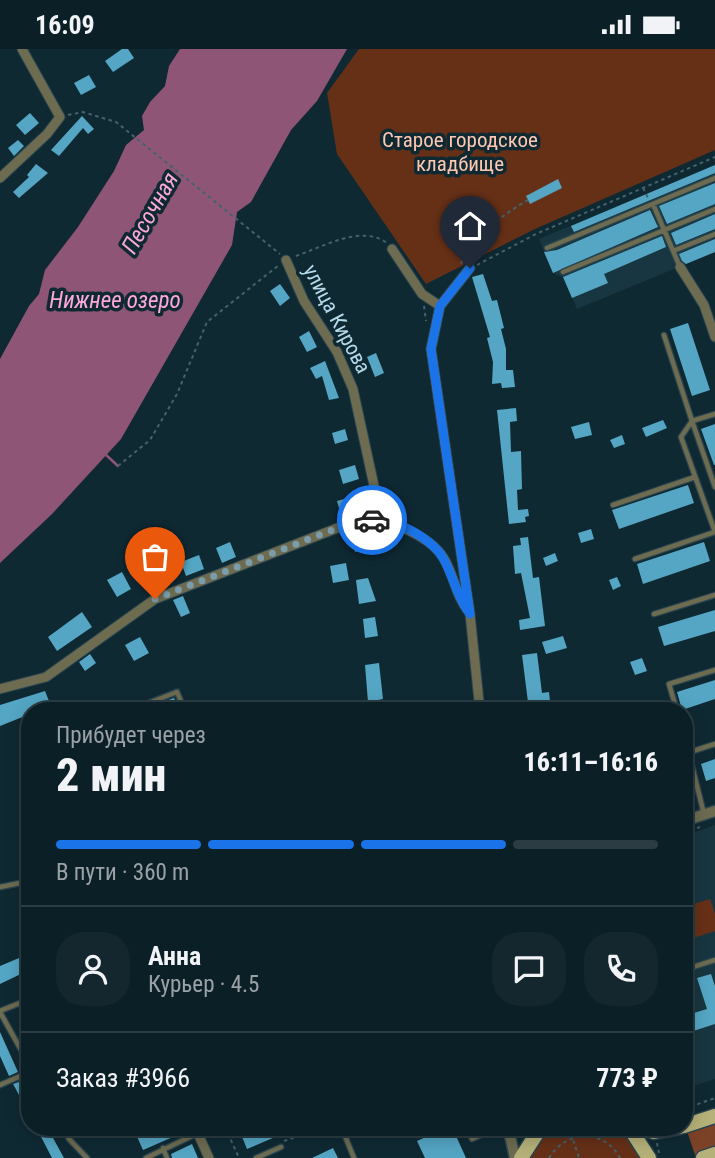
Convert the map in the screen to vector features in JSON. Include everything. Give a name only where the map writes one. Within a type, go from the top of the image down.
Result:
[{"type":"main road","points":[[693,1123],[715,1116]]},
{"type":"main road","points":[[521,1158],[535,1136]]},
{"type":"main road","points":[[638,1136],[655,1155]]},
{"type":"main road","points":[[703,1158],[715,1154]]},
{"type":"street","points":[[0,178],[47,134],[60,117],[22,49]]},
{"type":"street","points":[[392,249],[422,294],[440,306]]},
{"type":"street","name":"улица Кирова","points":[[286,260],[304,301],[337,352],[353,389],[381,518]]},
{"type":"street","points":[[680,267],[704,305],[715,337]]},
{"type":"street","points":[[470,268],[440,306],[431,349],[470,614],[479,702]]},
{"type":"street","points":[[0,689],[46,677],[155,599],[345,525],[381,518],[406,529],[436,549],[447,566],[460,602],[470,614]]},
{"type":"street","points":[[693,818],[710,813]]},
{"type":"street","points":[[199,1136],[209,1158]]},
{"type":"street","points":[[510,1136],[515,1158]]},
{"type":"lane","points":[[547,248],[715,178]]},
{"type":"lane","points":[[652,205],[680,267]]},
{"type":"lane","points":[[563,272],[715,209]]},
{"type":"lane","points":[[673,251],[715,234]]},
{"type":"lane","points":[[664,335],[715,487]]},
{"type":"lane","points":[[635,559],[715,533],[681,437],[692,421],[715,414]]},
{"type":"lane","points":[[613,505],[695,477]]},
{"type":"lane","points":[[654,614],[715,595]]},
{"type":"lane","points":[[674,702],[669,684],[715,670]]},
{"type":"lane","points":[[151,702],[177,692],[181,702]]},
{"type":"lane","points":[[693,751],[715,744]]},
{"type":"lane","points":[[693,761],[710,813]]},
{"type":"lane","points":[[0,887],[21,883]]},
{"type":"lane","points":[[693,967],[715,960]]},
{"type":"lane","points":[[21,1003],[0,1011],[21,1050]]},
{"type":"lane","points":[[0,1085],[21,1076]]},
{"type":"lane","points":[[68,1136],[87,1158]]},
{"type":"lane","points":[[146,1158],[185,1136]]},
{"type":"lane","points":[[345,1136],[354,1158]]},
{"type":"lane","points":[[256,1158],[280,1145]]},
{"type":"lane","points":[[163,1148],[167,1158]]},
{"type":"path","points":[[60,117],[83,112],[116,122],[286,260]]},
{"type":"path","points":[[470,268],[536,234],[715,157]]},
{"type":"path","points":[[643,188],[652,205]]},
{"type":"path","points":[[458,282],[463,257],[508,211],[528,200]]},
{"type":"path","points":[[118,465],[150,440],[177,394],[208,322],[251,285],[286,260],[344,239],[363,236],[382,239],[392,249]]},
{"type":"path","points":[[693,1106],[715,1098]]},
{"type":"path","points":[[229,1136],[239,1158]]},
{"type":"path","points":[[280,1145],[299,1136]]},
{"type":"path","points":[[549,1158],[562,1142],[572,1137],[593,1136],[603,1140],[620,1158]]},
{"type":"path","points":[[572,1137],[579,1158]]},
{"type":"path","points":[[655,1155],[663,1158]]},
{"type":"shaded area","points":[[715,165],[715,252],[577,309],[564,278],[553,273],[539,239]]},
{"type":"shaded area","points":[[179,687],[186,702],[141,702]]},
{"type":"shaded area","points":[[715,825],[715,1079],[693,1086],[693,833]]},
{"type":"shaded area","points":[[715,1122],[715,1147],[695,1155],[689,1136],[693,1136],[693,1129]]},
{"type":"green space","name":"Старое городское кладбище","points":[[359,49],[715,49],[715,150],[535,229],[426,284],[337,154],[327,93]]},
{"type":"green space","points":[[710,899],[715,914],[715,931],[693,938],[693,904]]},
{"type":"green space","points":[[626,1136],[640,1158],[529,1158],[540,1138]]},
{"type":"water","name":"Нижнее озеро","points":[[180,49],[347,49],[317,101],[291,130],[251,202],[237,212],[232,245],[121,439],[52,514],[0,563],[0,359],[29,306],[39,294],[45,270],[78,227],[114,171],[126,145],[144,130],[142,116],[150,102],[165,86],[169,66]]},
{"type":"building","points":[[122,49],[128,49],[134,58],[113,72],[105,61]]},
{"type":"building","points":[[89,75],[96,87],[81,95],[74,83]]},
{"type":"building","points":[[30,113],[39,123],[25,135],[16,125]]},
{"type":"building","points":[[82,116],[94,129],[88,134],[83,128],[59,156],[51,150]]},
{"type":"building","points":[[18,140],[24,146],[14,156],[8,148]]},
{"type":"building","points":[[36,164],[48,173],[19,198],[13,192],[29,177],[27,175]]},
{"type":"building","points":[[715,165],[715,173],[574,232],[571,226]]},
{"type":"building","points":[[558,179],[562,188],[530,204],[526,196]]},
{"type":"building","points":[[715,183],[715,204],[667,224],[659,206]]},
{"type":"building","points":[[650,210],[658,227],[553,273],[544,252],[557,250]]},
{"type":"building","points":[[715,214],[715,229],[676,245],[671,233]]},
{"type":"building","points":[[662,236],[666,247],[604,274],[608,283],[572,298],[563,277]]},
{"type":"building","points":[[715,239],[715,252],[686,264],[682,261],[679,254]]},
{"type":"building","points":[[483,274],[492,301],[497,300],[504,328],[501,329],[506,349],[506,370],[513,370],[515,387],[502,388],[501,383],[492,384],[493,362],[487,338],[490,337],[472,277]]},
{"type":"building","points":[[280,284],[290,298],[280,306],[270,291]]},
{"type":"building","points":[[688,323],[710,390],[692,396],[670,329]]},
{"type":"building","points":[[309,331],[317,347],[307,352],[299,337]]},
{"type":"building","points":[[376,353],[384,373],[375,377],[367,357]]},
{"type":"building","points":[[325,361],[339,398],[329,400],[322,376],[316,379],[310,368]]},
{"type":"building","points":[[516,408],[517,421],[510,422],[511,452],[521,451],[522,489],[517,490],[518,510],[528,509],[529,516],[525,517],[526,522],[509,524],[497,410]]},
{"type":"building","points":[[663,420],[667,428],[646,437],[642,428]]},
{"type":"building","points":[[589,422],[592,435],[575,439],[571,427]]},
{"type":"building","points":[[715,424],[715,465],[714,465],[701,429]]},
{"type":"building","points":[[345,429],[348,440],[335,444],[332,433]]},
{"type":"building","points":[[622,435],[625,444],[614,448],[610,440]]},
{"type":"building","points":[[355,465],[359,479],[343,484],[339,470]]},
{"type":"building","points":[[688,485],[694,503],[619,529],[612,510]]},
{"type":"building","points":[[359,495],[362,509],[341,515],[337,501]]},
{"type":"building","points":[[591,529],[594,539],[581,543],[578,533]]},
{"type":"building","points":[[362,532],[366,550],[355,552],[351,534]]},
{"type":"building","points":[[528,537],[533,578],[539,577],[545,626],[520,630],[519,620],[530,618],[521,573],[515,574],[513,546],[521,545],[520,538]]},
{"type":"building","points":[[230,542],[236,557],[222,563],[216,548]]},
{"type":"building","points":[[704,542],[710,561],[643,584],[637,564]]},
{"type":"building","points":[[555,553],[558,561],[546,566],[543,558]]},
{"type":"building","points":[[199,555],[204,569],[186,576],[181,562]]},
{"type":"building","points":[[346,563],[349,580],[333,583],[330,566]]},
{"type":"building","points":[[122,572],[131,589],[117,597],[107,580]]},
{"type":"building","points":[[617,577],[621,586],[613,590],[609,580]]},
{"type":"building","points":[[368,578],[376,601],[359,604],[356,580]]},
{"type":"building","points":[[183,596],[190,613],[181,617],[173,600]]},
{"type":"building","points":[[715,610],[715,631],[664,646],[658,627]]},
{"type":"building","points":[[82,612],[92,627],[57,651],[48,637]]},
{"type":"building","points":[[375,617],[378,636],[365,638],[363,619]]},
{"type":"building","points":[[563,636],[567,648],[546,654],[542,642]]},
{"type":"building","points":[[140,637],[149,653],[134,661],[125,645]]},
{"type":"building","points":[[537,653],[542,693],[549,692],[550,702],[528,702],[522,655]]},
{"type":"building","points":[[90,654],[96,663],[85,671],[79,662]]},
{"type":"building","points":[[642,658],[647,671],[635,675],[630,662]]},
{"type":"building","points":[[379,663],[383,699],[368,702],[365,665]]},
{"type":"building","points":[[715,680],[715,699],[693,706],[693,702],[680,702],[677,692]]},
{"type":"building","points":[[45,691],[49,702],[21,702],[21,718],[0,726],[0,705]]},
{"type":"building","points":[[715,759],[715,778],[706,781],[701,764]]},
{"type":"building","points":[[19,958],[21,974],[0,984],[0,966]]},
{"type":"building","points":[[711,974],[715,986],[715,1024],[693,1031],[693,1013],[707,1009],[697,978]]},
{"type":"building","points":[[0,1032],[18,1072],[9,1076],[0,1056]]},
{"type":"building","points":[[21,1081],[21,1099],[13,1084]]},
{"type":"building","points":[[41,1136],[52,1136],[64,1158],[52,1158]]},
{"type":"building","points":[[137,1136],[175,1136],[143,1150]]},
{"type":"building","points":[[242,1136],[278,1136],[247,1149]]},
{"type":"building","points":[[428,1136],[456,1136],[466,1158],[425,1158],[417,1141]]},
{"type":"building","points":[[192,1144],[198,1158],[172,1158],[171,1154]]},
{"type":"building","points":[[333,1148],[338,1158],[312,1158]]},
{"type":"waterway","points":[[105,454],[118,466]]},
{"type":"way so far","points":[[155,599],[345,525],[372,520]]},
{"type":"route","points":[[372,520],[381,518],[406,529],[436,549],[447,566],[460,602],[470,614],[431,349],[440,306],[470,268]]},
{"type":"water label","name":"Песочная","points":[[150,213]]}]
